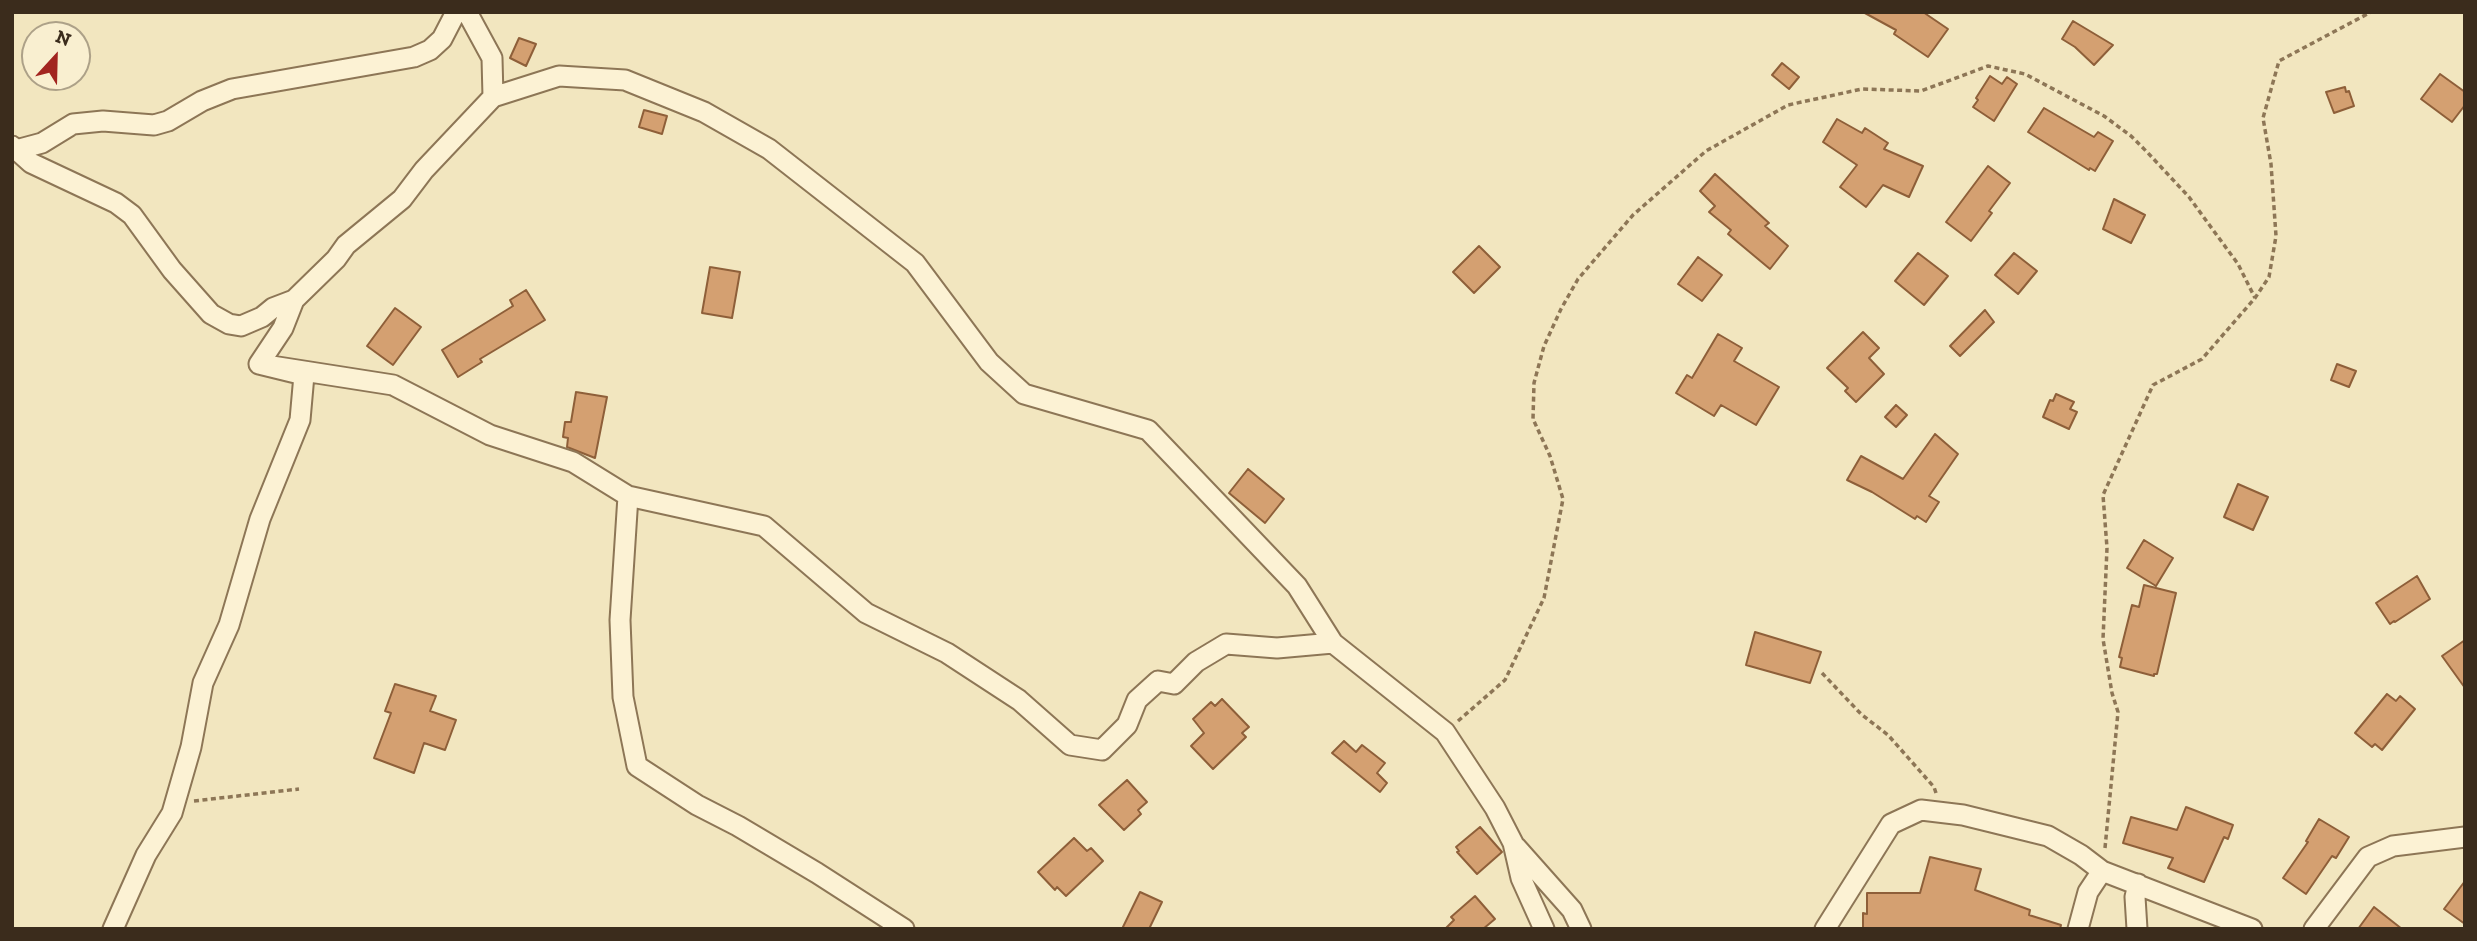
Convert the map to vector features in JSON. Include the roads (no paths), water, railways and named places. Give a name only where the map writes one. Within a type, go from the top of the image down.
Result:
[{"type":"street","points":[[14,148],[42,143],[73,124],[103,121],[154,125],[232,89],[414,57],[429,50],[442,39],[456,12]]},
{"type":"street","points":[[467,12],[492,58],[493,97]]},
{"type":"street","points":[[14,148],[31,163],[116,204],[132,215],[172,270],[211,314],[229,324],[241,326],[294,300],[336,259],[346,245],[402,199],[424,170],[493,97],[559,76],[625,80],[704,112],[769,149],[915,263],[989,362],[1024,394],[1148,430],[1297,586],[1333,643],[1445,733],[1495,808],[1513,843],[1572,910],[1581,929]]},
{"type":"street","points":[[259,364],[283,328],[294,300]]},
{"type":"street","points":[[259,364],[393,385],[490,435],[573,462],[628,496],[764,526],[866,613],[947,653],[1019,700],[1070,745],[1102,750],[1127,726],[1137,700],[1158,681],[1174,684],[1196,662],[1226,644],[1277,648],[1333,643]]},
{"type":"street","points":[[113,929],[146,855],[172,813],[191,747],[204,683],[229,625],[260,519],[300,420],[304,375],[259,364]]},
{"type":"street","points":[[628,496],[620,620],[623,697],[637,766],[696,805],[738,826],[817,873],[904,929]]},
{"type":"street","points":[[1825,929],[1891,824],[1921,810],[1963,815],[2048,836],[2102,871],[2252,929]]},
{"type":"street","points":[[2314,929],[2368,857],[2393,846],[2465,837]]},
{"type":"street","points":[[1513,843],[1521,878],[1544,929]]},
{"type":"street","points":[[2078,929],[2088,892],[2102,871]]},
{"type":"street","points":[[2137,929],[2135,897],[2138,884]]}]
